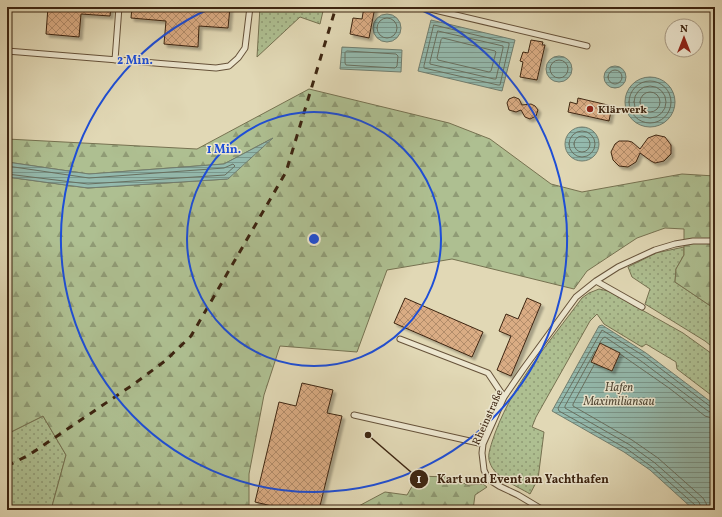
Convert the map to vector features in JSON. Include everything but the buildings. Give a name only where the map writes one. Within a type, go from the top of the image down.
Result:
[{"type":"lane","points":[[115,60],[119,7]]},
{"type":"lane","points":[[7,51],[216,68],[229,66],[238,58],[245,48],[250,7]]},
{"type":"lane","points":[[422,7],[587,46]]},
{"type":"lane","name":"Rheinstraße","points":[[543,510],[499,486],[488,478],[484,470],[482,461],[483,444],[504,397],[576,297],[596,281],[618,268],[655,250],[675,244],[693,241],[715,241]]},
{"type":"lane","points":[[596,281],[642,307]]},
{"type":"lane","points":[[400,339],[488,373],[504,397]]},
{"type":"lane","points":[[354,415],[483,444]]},
{"type":"green space","points":[[260,7],[324,7],[320,24],[300,17],[257,57]]},
{"type":"green space","points":[[309,89],[449,123],[490,139],[551,184],[582,192],[682,174],[715,176],[715,309],[675,282],[676,269],[684,255],[684,229],[665,228],[637,238],[587,271],[574,289],[452,259],[387,270],[357,352],[280,346],[264,395],[249,474],[248,510],[51,510],[66,455],[43,416],[7,434],[7,177],[88,188],[227,179],[271,139],[224,164],[89,174],[7,162],[7,139],[197,149]]},
{"type":"green space","points":[[684,247],[684,255],[676,269],[675,282],[715,309],[715,349],[705,341],[645,304],[650,289],[632,277],[628,267],[656,253]]},
{"type":"green space","points":[[599,289],[608,291],[683,333],[715,356],[715,398],[677,369],[676,362],[646,344],[642,347],[604,324],[597,314],[590,321],[536,417],[532,427],[544,432],[538,479],[530,494],[501,477],[493,468],[489,458],[492,442],[499,422],[519,385],[531,367],[582,298]]},
{"type":"green space","points":[[43,416],[66,455],[51,510],[7,510],[7,434]]},
{"type":"green space","points":[[418,476],[448,477],[468,485],[483,484],[487,487],[475,495],[473,510],[353,510],[385,492],[407,495]]},
{"type":"water","points":[[387,14],[397,18],[401,28],[397,38],[387,42],[377,38],[373,28],[377,18]]},
{"type":"water","points":[[431,20],[515,40],[502,91],[418,71]]},
{"type":"water","points":[[342,47],[402,50],[401,72],[340,69]]},
{"type":"water","points":[[559,56],[568,60],[572,69],[568,78],[559,82],[550,78],[546,69],[550,60]]},
{"type":"water","points":[[615,66],[619,67],[625,73],[625,81],[619,87],[615,88],[611,87],[605,81],[604,77],[605,73],[611,67]]},
{"type":"water","points":[[645,77],[655,77],[668,84],[675,97],[675,107],[668,120],[655,127],[645,127],[636,123],[629,116],[625,107],[625,97],[629,88],[636,81]]},
{"type":"water","points":[[582,127],[594,132],[599,144],[594,156],[582,161],[570,156],[565,144],[570,132]]},
{"type":"water","points":[[273,138],[228,179],[88,188],[7,177],[7,162],[89,174],[224,164]]},
{"type":"water","name":"Hafen Maximiliansau","points":[[602,325],[646,353],[715,405],[715,510],[694,510],[650,470],[624,452],[552,411],[599,326]]},
{"type":"railway","points":[[7,466],[29,455],[134,384],[165,361],[191,336],[286,172],[336,7]]},
{"type":"place","name":"Klärwerk","points":[[590,109]]},
{"type":"place","name":"Kart und Event am Yachthafen","points":[[368,435]]}]
